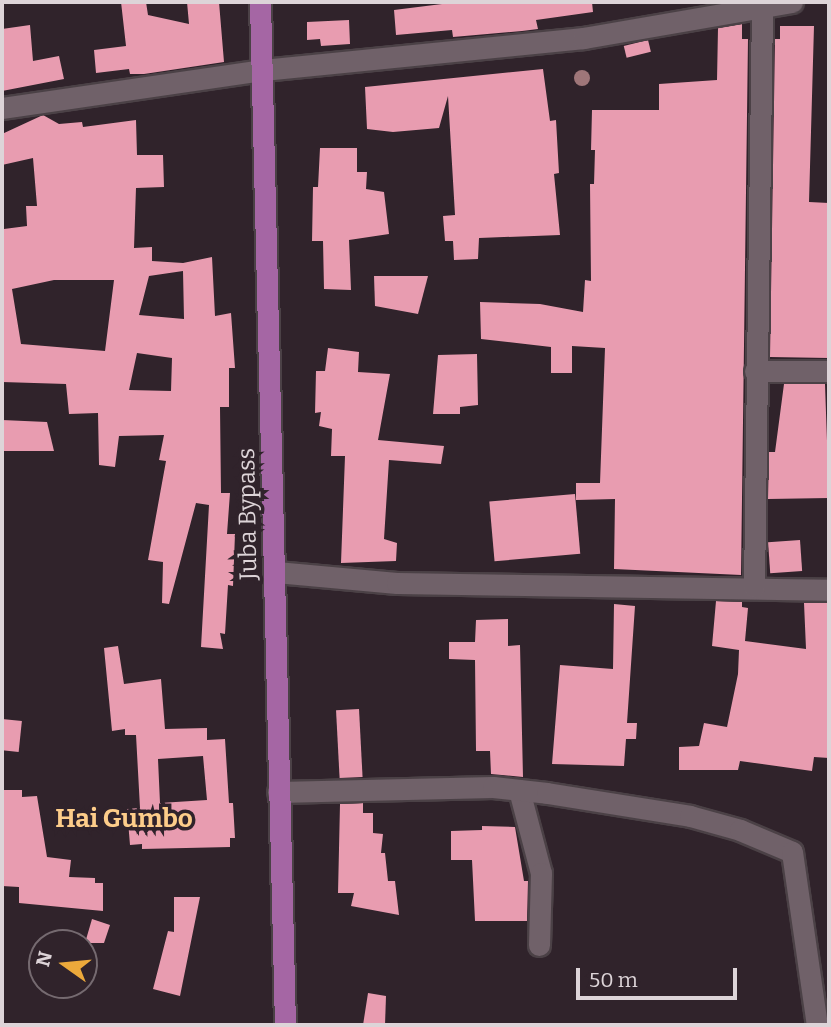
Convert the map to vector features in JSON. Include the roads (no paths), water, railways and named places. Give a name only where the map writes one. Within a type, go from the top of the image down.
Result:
[{"type":"main road","name":"Juba Bypass","points":[[260,2],[264,70],[285,1025]]},
{"type":"street","points":[[2,108],[264,70],[583,38],[792,2]]},
{"type":"street","points":[[754,587],[762,7]]},
{"type":"street","points":[[755,371],[829,371]]},
{"type":"street","points":[[276,572],[397,583],[829,590]]},
{"type":"street","points":[[519,790],[541,873],[539,945]]},
{"type":"street","points":[[278,792],[519,790],[690,816],[740,830],[792,852],[817,1025]]},
{"type":"district","name":"Hai Gumbo","points":[[124,819]]}]
